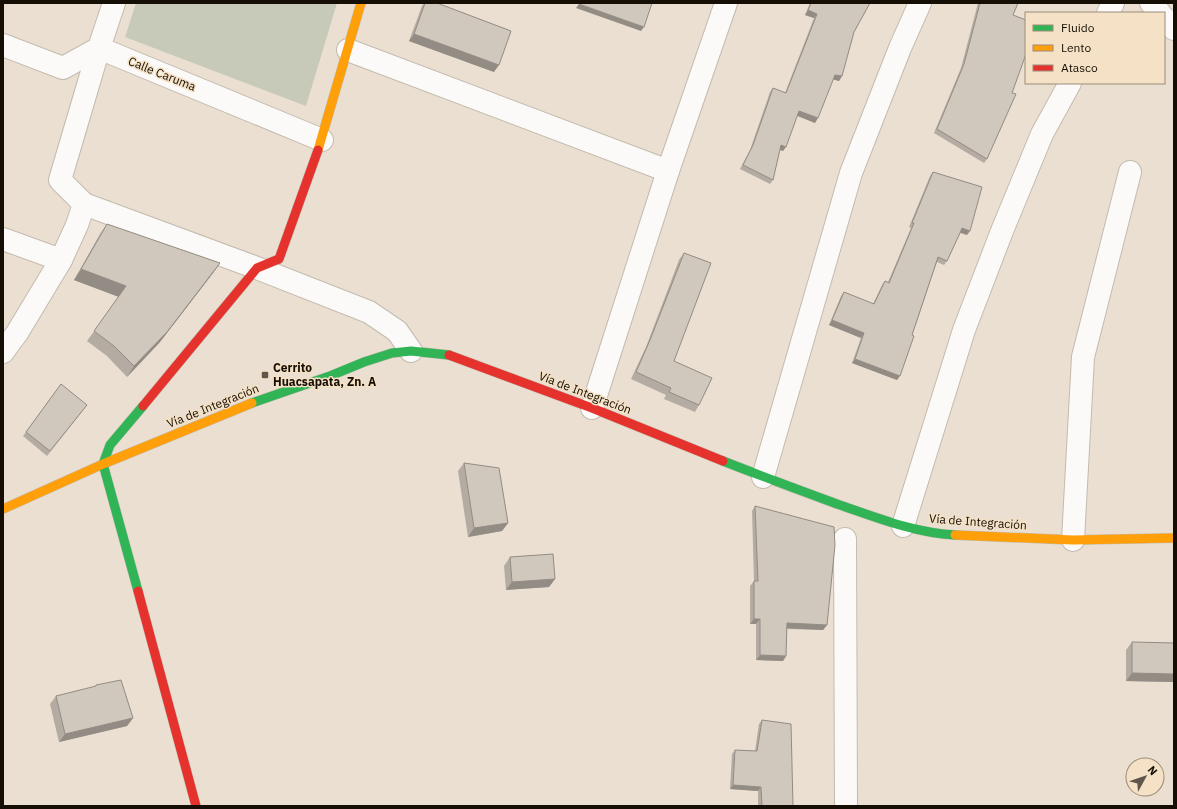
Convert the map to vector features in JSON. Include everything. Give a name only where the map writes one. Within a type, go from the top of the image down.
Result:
[{"type":"main road","points":[[196,806],[102,464],[110,445],[257,268],[279,259],[322,140],[360,3]]},
{"type":"main road","name":"Vía de Integración","points":[[3,509],[102,464],[255,401],[330,376],[364,362],[392,353],[411,351],[452,355],[592,408],[762,477],[869,516],[903,526],[943,534],[1073,540],[1174,538]]},
{"type":"street","points":[[114,3],[99,48],[60,180],[84,204],[257,268],[369,312],[397,331],[411,351]]},
{"type":"street","points":[[592,408],[668,171],[726,3]]},
{"type":"street","points":[[762,477],[851,173],[900,48],[920,3]]},
{"type":"street","points":[[1108,12],[1113,3]]},
{"type":"street","points":[[1151,3],[1159,12]]},
{"type":"street","points":[[1165,19],[1174,29]]},
{"type":"street","points":[[3,45],[63,68],[99,48]]},
{"type":"street","name":"Calle Caruma","points":[[99,48],[322,140]]},
{"type":"street","points":[[348,50],[668,171]]},
{"type":"street","points":[[903,526],[964,330],[1002,231],[1042,134],[1069,84]]},
{"type":"street","points":[[1073,540],[1083,357],[1130,172]]},
{"type":"street","points":[[3,352],[17,333],[61,260],[77,225],[84,204]]},
{"type":"street","points":[[3,239],[61,260]]},
{"type":"street","points":[[845,539],[846,806]]},
{"type":"green space","points":[[136,3],[337,3],[306,106],[125,37]]},
{"type":"building","points":[[425,3],[437,3],[511,31],[499,65],[414,34]]},
{"type":"building","points":[[652,3],[644,27],[579,4]]},
{"type":"building","points":[[811,3],[870,3],[854,32],[842,76],[835,75],[818,118],[799,111],[786,147],[781,145],[773,180],[743,165],[753,145],[773,88],[786,93],[817,14],[808,10]]},
{"type":"building","points":[[980,3],[1018,3],[1013,15],[1025,20],[1025,57],[1012,93],[1016,94],[987,159],[937,129],[964,64]]},
{"type":"building","points":[[933,172],[982,187],[970,231],[962,228],[947,261],[938,257],[900,376],[855,359],[864,333],[832,320],[844,292],[874,304],[885,281],[889,283]]},
{"type":"building","points":[[107,224],[220,263],[167,332],[134,366],[114,346],[94,331],[126,286],[81,269]]},
{"type":"building","points":[[684,253],[711,263],[674,361],[712,378],[699,405],[669,392],[671,388],[636,372]]},
{"type":"building","points":[[61,384],[87,405],[50,451],[26,432]]},
{"type":"building","points":[[464,463],[499,468],[508,523],[474,528]]},
{"type":"building","points":[[755,506],[834,527],[835,545],[827,625],[787,623],[786,656],[760,655],[760,619],[754,619],[754,581],[758,581]]},
{"type":"building","points":[[553,554],[555,579],[512,582],[510,557]]},
{"type":"building","points":[[1132,642],[1174,643],[1174,674],[1132,673]]},
{"type":"building","points":[[121,680],[133,718],[65,734],[56,696]]},
{"type":"building","points":[[762,720],[791,724],[793,806],[762,806],[761,787],[733,785],[735,750],[757,751]]},
{"type":"traffic: fast","points":[[252,403],[392,353],[411,351],[449,355]]},
{"type":"traffic: fast","points":[[138,591],[103,464],[110,445],[143,406]]},
{"type":"traffic: fast","points":[[723,461],[880,519],[910,528],[940,534],[955,535]]},
{"type":"traffic: slow","points":[[318,150],[361,3]]},
{"type":"traffic: slow","points":[[3,509],[103,464],[252,403]]},
{"type":"traffic: slow","points":[[955,535],[1073,540],[1174,538]]},
{"type":"traffic: jam","points":[[143,406],[257,268],[279,259],[318,150]]},
{"type":"traffic: jam","points":[[449,355],[592,408],[723,461]]},
{"type":"traffic: jam","points":[[138,591],[196,806]]},
{"type":"place","name":"Cerrito Huacsapata, Zn. A","points":[[265,375]]}]
